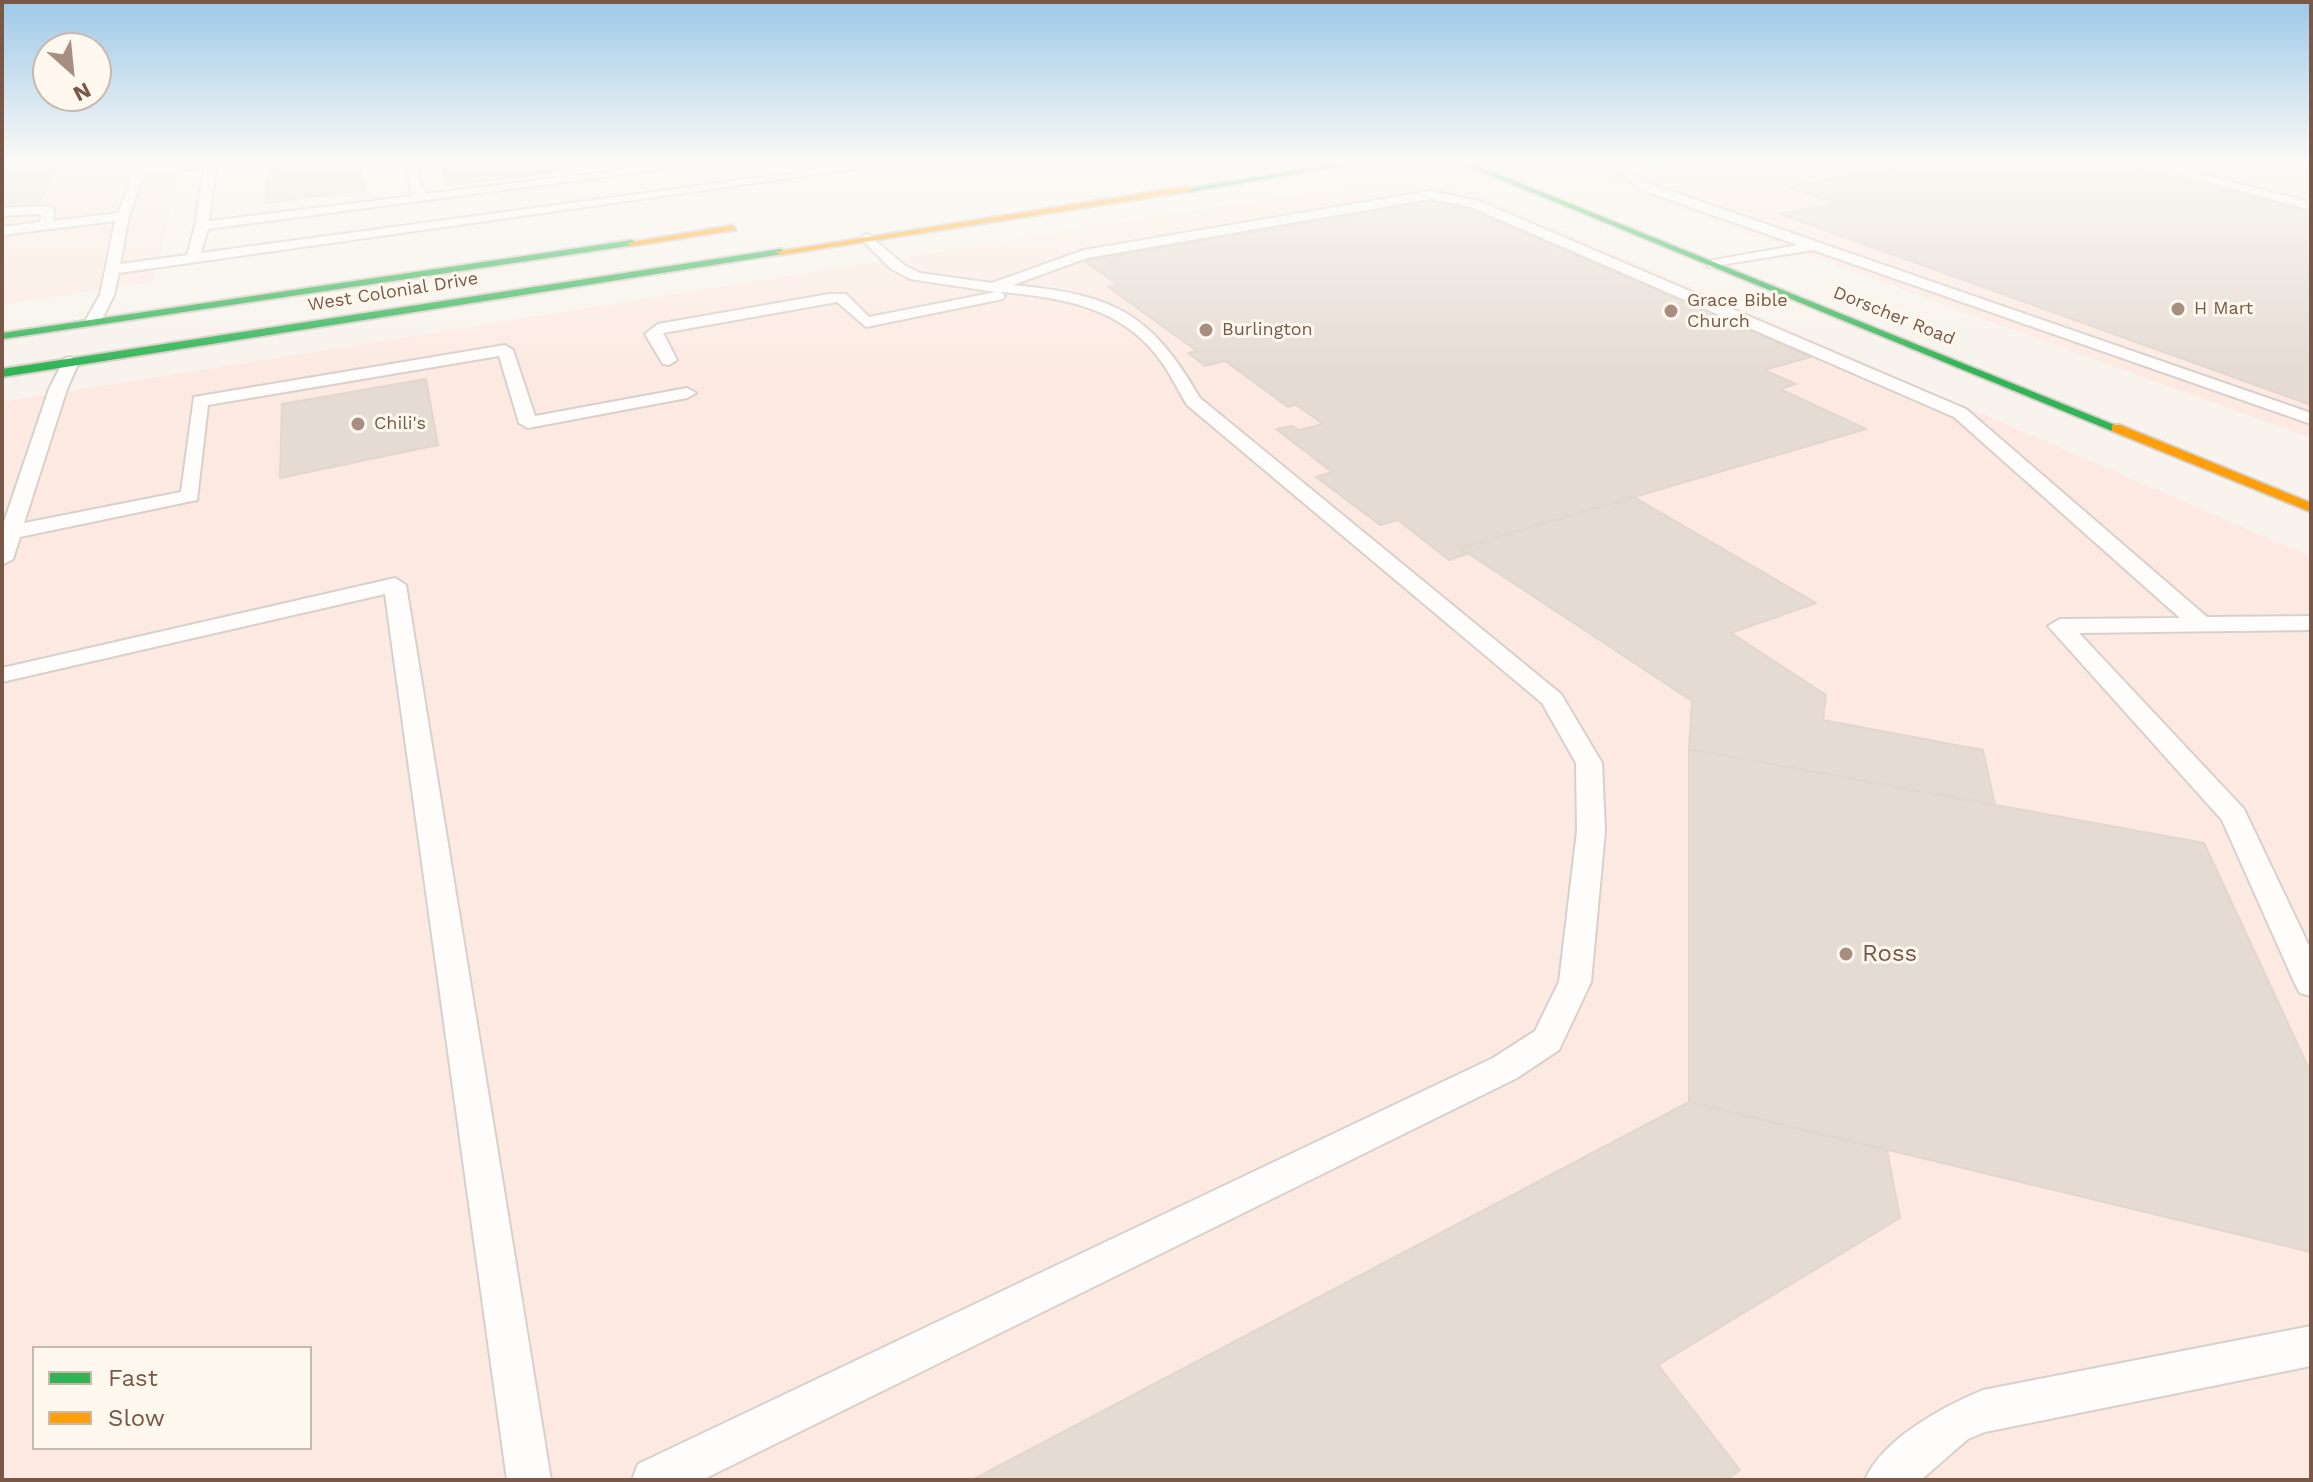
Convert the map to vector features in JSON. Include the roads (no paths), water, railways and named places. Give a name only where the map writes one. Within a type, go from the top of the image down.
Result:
[{"type":"main road","name":"West Colonial Drive","points":[[2,336],[714,231]]},
{"type":"main road","name":"West Colonial Drive","points":[[2,373],[912,231]]},
{"type":"main road","name":"Dorscher Road","points":[[1632,231],[2311,508]]},
{"type":"main road","points":[[71,362],[92,323]]},
{"type":"lane","points":[[92,323],[107,295],[120,231]]},
{"type":"lane","points":[[193,257],[201,231]]},
{"type":"lane","points":[[114,269],[384,231]]},
{"type":"lane","points":[[993,287],[1084,254],[1218,231]]},
{"type":"lane","points":[[1538,231],[1960,413],[2200,623]]},
{"type":"lane","points":[[1776,231],[2311,419]]},
{"type":"lane","points":[[654,1480],[1505,1068],[1547,1040],[1575,982],[1591,831],[1589,763],[1552,699],[1193,401],[1176,365],[1138,327],[1111,306],[1080,296],[927,279],[900,269],[868,238]]},
{"type":"lane","points":[[1713,264],[1817,245]]},
{"type":"lane","points":[[669,360],[653,334],[658,329],[841,297],[866,322],[1027,291]]},
{"type":"lane","points":[[12,532],[190,496],[200,401],[505,350],[528,423],[687,393]]},
{"type":"lane","points":[[2,556],[58,389],[71,362]]},
{"type":"lane","points":[[2,675],[395,585],[529,1480]]},
{"type":"lane","points":[[2311,623],[2060,626],[2234,816],[2311,984]]},
{"type":"lane","points":[[1887,1480],[1953,1424],[1983,1411],[2311,1346]]},
{"type":"place","name":"H Mart","points":[[2178,309]]},
{"type":"place","name":"Grace Bible Church","points":[[1671,311]]},
{"type":"place","name":"Burlington","points":[[1206,330]]},
{"type":"place","name":"Chili's","points":[[358,424]]},
{"type":"place","name":"Ross","points":[[1846,954]]}]
